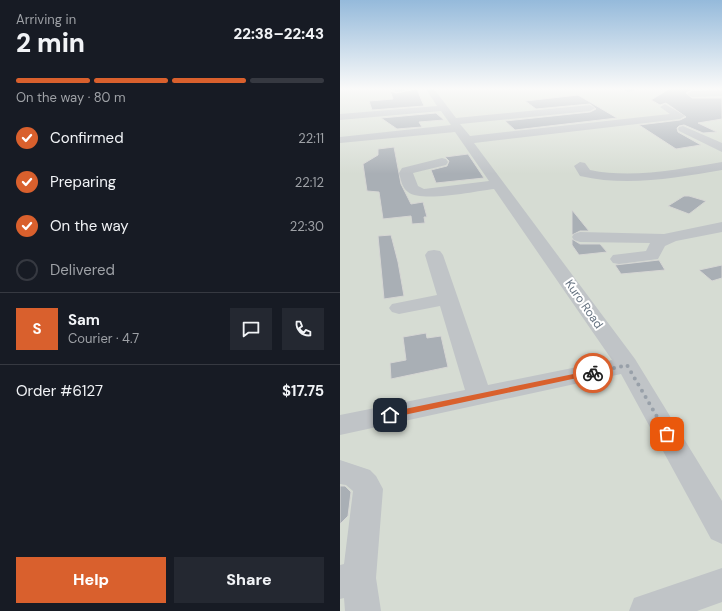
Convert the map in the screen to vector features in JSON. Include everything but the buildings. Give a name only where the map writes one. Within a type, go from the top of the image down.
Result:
[{"type":"street","points":[[340,118],[455,124],[637,118]]},
{"type":"street","name":"Kuro Road","points":[[450,118],[627,365],[722,529]]},
{"type":"street","points":[[340,140],[510,118]]},
{"type":"street","points":[[683,129],[722,148]]},
{"type":"street","points":[[699,157],[722,156]]},
{"type":"street","points":[[442,162],[407,171],[406,173],[410,188],[415,192],[429,193],[499,184]]},
{"type":"street","points":[[580,166],[585,173],[602,177],[663,175],[722,166]]},
{"type":"street","points":[[620,259],[652,254],[658,243],[666,239],[695,231],[722,227]]},
{"type":"street","points":[[580,237],[666,239]]},
{"type":"street","points":[[434,255],[480,396]]},
{"type":"street","points":[[399,308],[448,299]]},
{"type":"street","points":[[340,425],[627,365]]},
{"type":"street","points":[[340,472],[358,476],[364,481],[368,488],[350,580],[363,611]]},
{"type":"street","points":[[647,611],[722,585]]},
{"type":"shaded area","points":[[340,118],[722,118],[722,611],[340,611]]},
{"type":"way so far","points":[[593,373],[627,365],[667,434]]},
{"type":"route","points":[[390,415],[593,373]]}]
